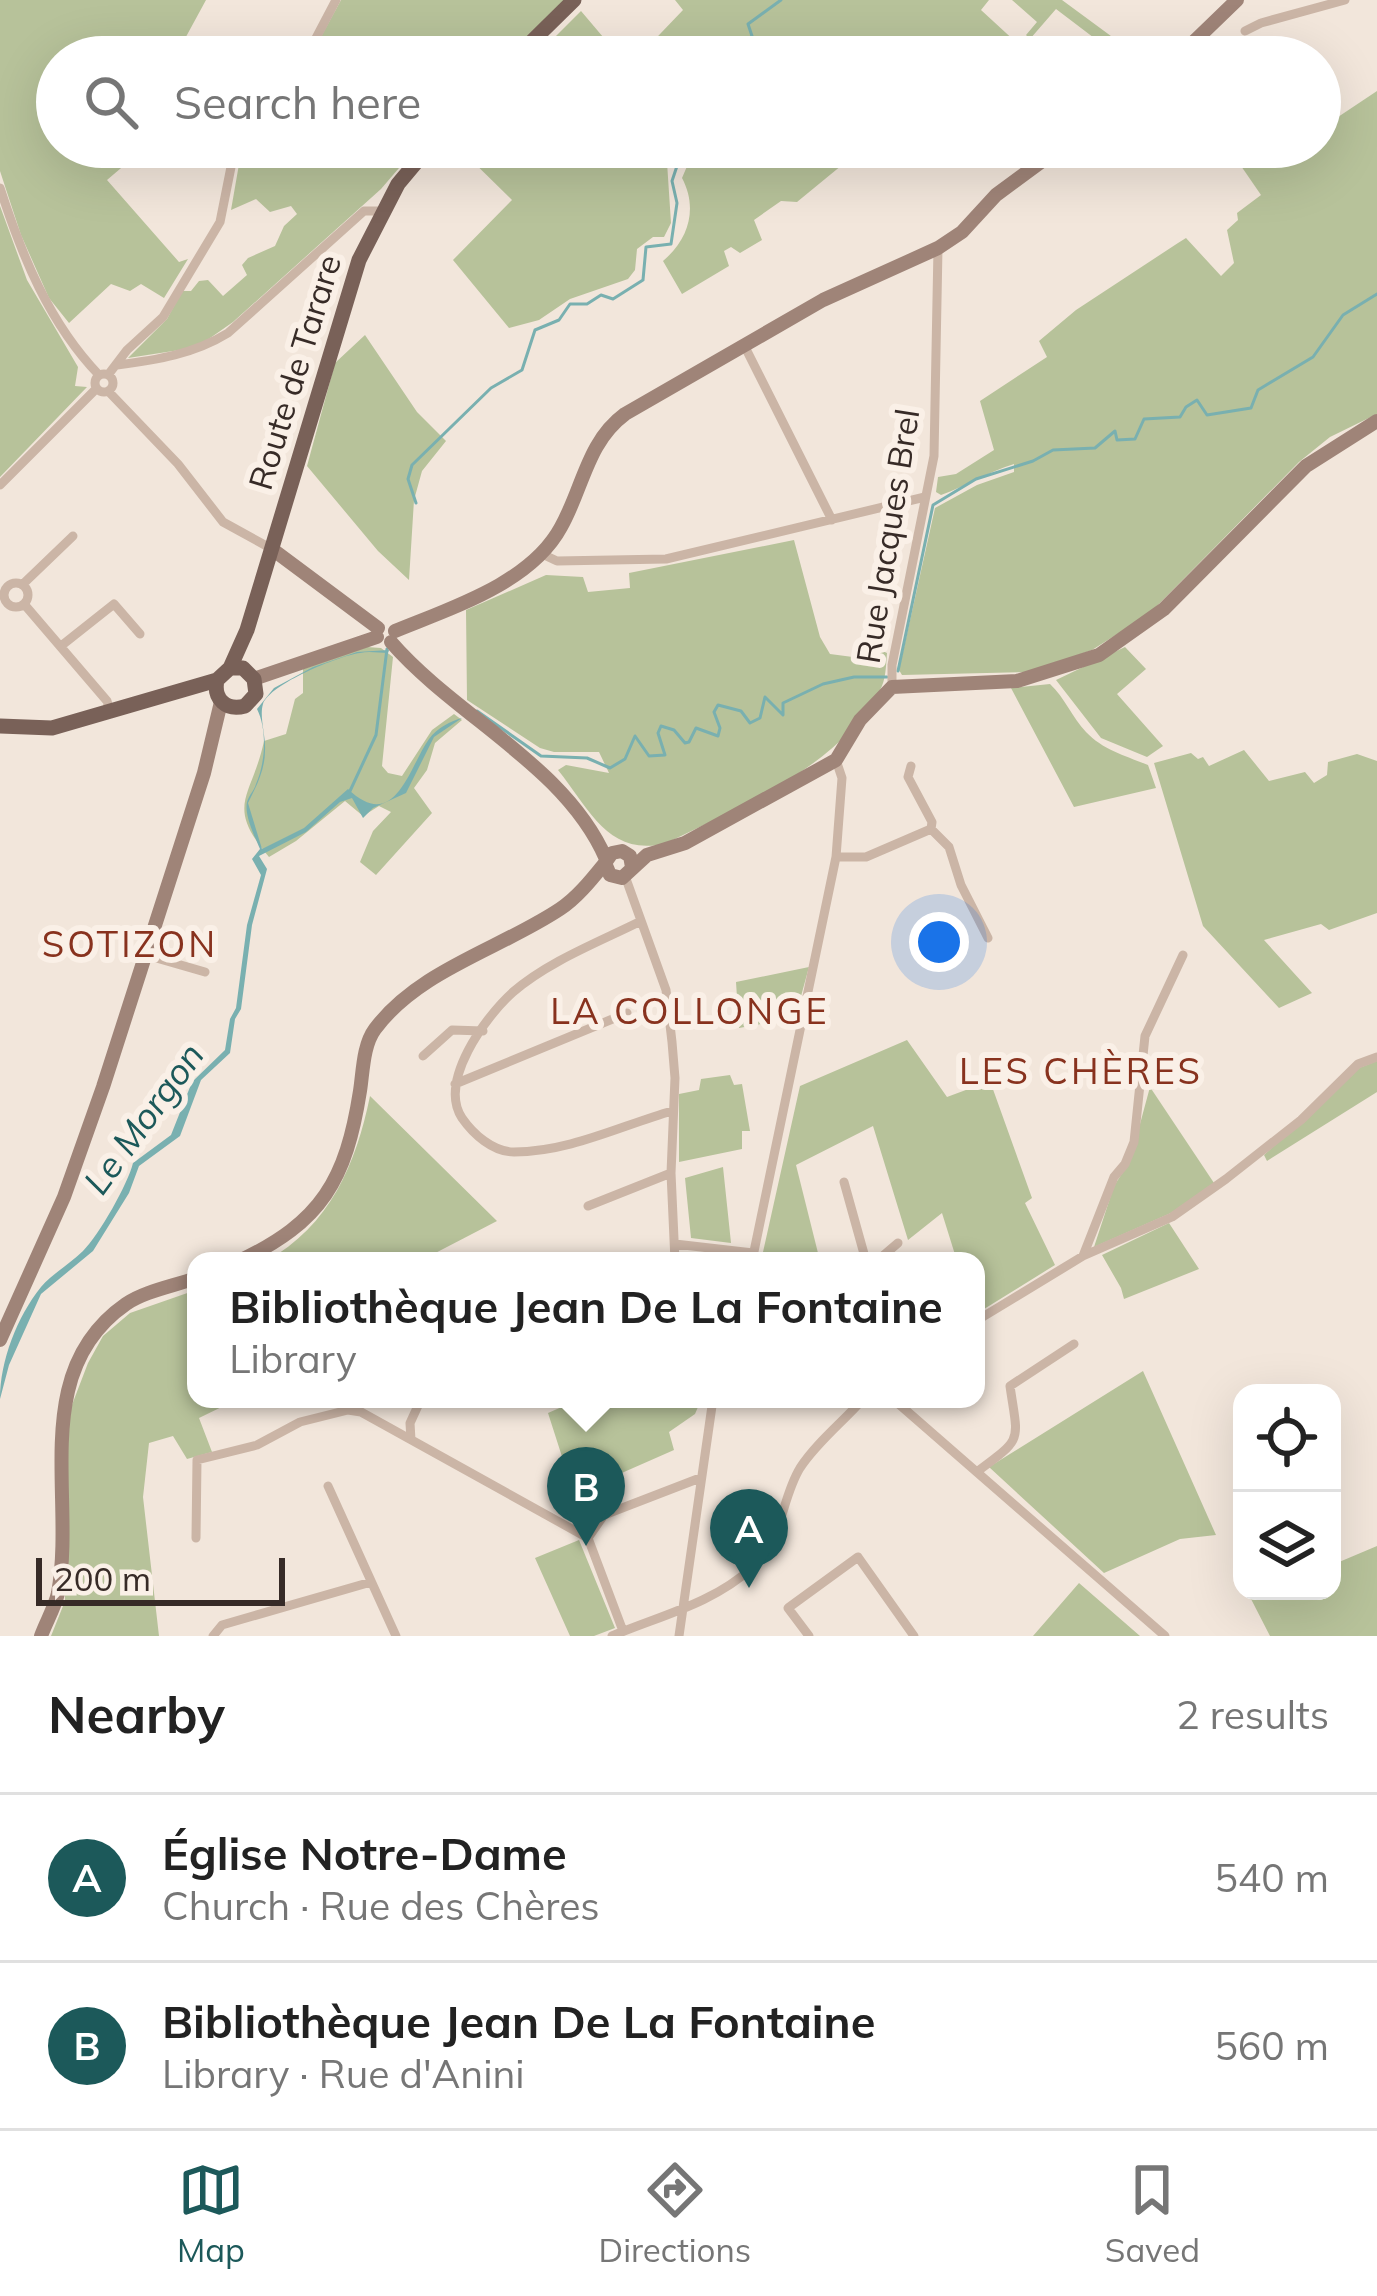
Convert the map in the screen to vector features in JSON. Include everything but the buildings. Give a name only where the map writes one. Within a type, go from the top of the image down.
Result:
[{"type":"main road","points":[[537,36],[574,0]]},
{"type":"main road","name":"Route de Tarare","points":[[231,686],[358,260],[382,211],[411,168]]},
{"type":"main road","points":[[0,726],[52,728],[184,692],[231,686]]},
{"type":"street","points":[[317,36],[336,0]]},
{"type":"street","points":[[1200,36],[1238,0]]},
{"type":"street","points":[[1288,0],[1298,14]]},
{"type":"street","points":[[1245,31],[1345,0]]},
{"type":"street","points":[[231,168],[220,222],[164,317],[95,381],[178,464],[223,522],[272,549],[385,634],[454,704],[551,781],[619,864],[665,990],[675,1078],[670,1173],[675,1252]]},
{"type":"street","points":[[0,1340],[64,1196],[231,686],[385,634],[490,588],[542,554],[561,529],[591,455],[613,423],[823,301],[938,248],[1033,168]]},
{"type":"street","points":[[0,188],[37,287],[59,325],[104,375]]},
{"type":"street","points":[[117,365],[206,347],[228,333],[364,211],[382,211]]},
{"type":"street","name":"Rue Jacques Brel","points":[[892,687],[892,665],[937,430],[938,248]]},
{"type":"street","points":[[744,345],[832,520]]},
{"type":"street","points":[[0,485],[102,390]]},
{"type":"street","points":[[257,1252],[303,1223],[331,1189],[352,1144],[369,1036],[387,1013],[440,975],[561,908],[619,864],[685,843],[836,760],[860,720],[892,687],[1017,681],[1099,655],[1164,609],[1306,466],[1377,421]]},
{"type":"street","points":[[542,554],[557,561],[666,559],[926,497]]},
{"type":"street","points":[[24,604],[13,607],[2,601],[8,586],[22,585],[74,536]]},
{"type":"street","points":[[22,585],[28,594],[24,604]]},
{"type":"street","points":[[24,604],[107,701],[110,712]]},
{"type":"street","points":[[61,646],[114,604],[140,634]]},
{"type":"street","points":[[754,1252],[836,856],[842,778],[836,760]]},
{"type":"street","points":[[911,766],[908,777],[932,830],[950,847],[966,898],[988,938]]},
{"type":"street","points":[[836,856],[866,857],[932,830]]},
{"type":"street","points":[[641,921],[554,965],[512,993],[464,1056],[454,1084],[457,1110],[473,1134],[507,1153],[583,1142],[613,1127],[672,1111]]},
{"type":"street","points":[[146,955],[205,973]]},
{"type":"street","points":[[1082,1256],[1114,1177],[1129,1156],[1141,1095],[1144,1036],[1183,956]]},
{"type":"street","points":[[454,1084],[627,1012]]},
{"type":"street","points":[[423,1056],[452,1030],[483,1031]]},
{"type":"street","points":[[985,1315],[1082,1256],[1172,1217],[1301,1120],[1358,1064],[1377,1057]]},
{"type":"street","points":[[588,1206],[670,1173]]},
{"type":"street","points":[[844,1182],[863,1252]]},
{"type":"street","points":[[675,1244],[712,1245],[736,1252]]},
{"type":"street","points":[[888,1252],[898,1244]]},
{"type":"street","points":[[41,1636],[58,1598],[59,1443],[65,1400],[82,1356],[97,1330],[129,1302],[187,1281]]},
{"type":"street","points":[[978,1471],[1017,1437],[1010,1386],[1074,1344]]},
{"type":"street","points":[[411,1440],[410,1423],[417,1408]]},
{"type":"street","points":[[707,1408],[711,1414]]},
{"type":"street","points":[[679,1636],[712,1408]]},
{"type":"street","points":[[196,1538],[197,1460],[257,1445],[280,1429],[348,1410],[361,1412],[588,1538],[618,1634],[704,1603],[754,1566],[783,1521],[798,1470],[855,1408]]},
{"type":"street","points":[[903,1408],[1165,1636]]},
{"type":"street","points":[[588,1538],[604,1515],[700,1478]]},
{"type":"street","points":[[328,1486],[396,1636]]},
{"type":"street","points":[[808,1636],[788,1608],[858,1556],[914,1636]]},
{"type":"street","points":[[213,1636],[222,1625],[371,1582]]},
{"type":"green space","points":[[0,0],[206,0],[186,36],[36,36],[36,168],[121,168],[107,180],[179,262],[188,259],[164,298],[141,284],[130,291],[111,284],[69,323],[49,298],[0,171]]},
{"type":"green space","points":[[341,0],[565,0],[527,36],[321,36]]},
{"type":"green space","points":[[675,0],[989,0],[981,10],[1009,36],[658,36],[683,10]]},
{"type":"green space","points":[[1012,0],[1062,0],[1111,36],[1092,36],[1056,9],[1033,36],[1027,36],[1037,22]]},
{"type":"green space","points":[[581,11],[602,36],[556,36]]},
{"type":"green space","points":[[1377,91],[1377,414],[1330,437],[1299,462],[1149,614],[1092,650],[1032,672],[902,675],[899,670],[935,508],[1014,472],[1014,464],[941,495],[936,492],[938,477],[956,474],[994,450],[980,401],[1047,357],[1039,341],[1076,310],[1186,238],[1221,276],[1234,263],[1227,230],[1238,220],[1237,213],[1261,195],[1242,168],[1341,168],[1341,115]]},
{"type":"green space","points":[[238,168],[399,168],[233,322],[186,349],[128,358],[167,319],[182,291],[208,280],[223,296],[247,275],[242,265],[248,258],[275,246],[284,226],[297,214],[291,206],[270,212],[256,199],[231,210]]},
{"type":"green space","points":[[479,168],[667,168],[671,223],[664,237],[653,237],[637,249],[635,270],[628,279],[570,299],[539,320],[509,328],[453,260],[512,200]]},
{"type":"green space","points":[[686,168],[838,168],[797,202],[781,201],[754,220],[762,240],[740,253],[731,247],[724,251],[729,266],[682,294],[663,261],[679,243],[688,222],[689,201],[682,178]]},
{"type":"green space","points":[[0,206],[27,280],[78,367],[75,386],[87,387],[0,477]]},
{"type":"green space","points":[[365,335],[417,412],[446,441],[422,471],[414,500],[409,580],[378,551],[307,466],[335,363]]},
{"type":"green space","points":[[794,540],[820,637],[830,654],[868,659],[874,647],[887,653],[880,690],[840,741],[814,762],[786,782],[667,843],[647,846],[615,837],[591,815],[558,770],[566,765],[609,773],[599,752],[540,748],[467,700],[466,610],[546,575],[583,577],[588,592],[630,588],[629,573]]},
{"type":"green space","points":[[367,647],[381,648],[393,657],[382,766],[388,773],[402,776],[432,730],[454,714],[462,720],[435,743],[427,770],[414,788],[432,813],[376,875],[360,862],[373,831],[391,812],[379,806],[363,816],[345,801],[269,857],[244,812],[264,741],[286,734],[295,699],[303,693],[303,669]]},
{"type":"green space","points":[[1125,647],[1146,669],[1117,694],[1163,746],[1147,757],[1101,738],[1056,680]]},
{"type":"green space","points":[[1050,684],[1093,738],[1148,765],[1156,788],[1074,807],[1011,688]]},
{"type":"green space","points":[[1244,750],[1269,781],[1305,772],[1314,783],[1327,775],[1328,762],[1357,754],[1377,761],[1377,913],[1329,930],[1321,924],[1264,940],[1312,993],[1279,1008],[1203,926],[1154,763],[1191,753],[1203,757],[1209,766]]},
{"type":"green space","points":[[809,967],[795,1018],[739,1028],[736,982]]},
{"type":"green space","points":[[907,1040],[947,1097],[990,1081],[1032,1198],[1025,1203],[1055,1265],[985,1308],[985,1252],[954,1252],[942,1213],[908,1240],[873,1126],[796,1165],[818,1252],[763,1252],[800,1086]]},
{"type":"green space","points":[[1377,1061],[1377,1092],[1267,1161],[1264,1155],[1359,1068]]},
{"type":"green space","points":[[730,1075],[734,1085],[742,1084],[750,1131],[742,1131],[742,1149],[679,1162],[679,1094],[699,1090],[701,1079]]},
{"type":"green space","points":[[1150,1087],[1214,1183],[1171,1213],[1094,1247],[1114,1186],[1130,1161]]},
{"type":"green space","points":[[370,1096],[497,1221],[437,1252],[280,1252],[323,1211],[357,1146]]},
{"type":"green space","points":[[723,1167],[731,1243],[691,1238],[685,1178]]},
{"type":"green space","points":[[1169,1223],[1199,1269],[1124,1299],[1102,1255]]},
{"type":"green space","points":[[187,1293],[187,1408],[220,1408],[199,1418],[212,1452],[187,1459],[173,1436],[149,1443],[143,1497],[159,1636],[51,1636],[65,1601],[64,1457],[70,1410],[103,1336],[130,1313]]},
{"type":"green space","points":[[1143,1371],[1216,1535],[1180,1539],[1104,1573],[989,1467]]},
{"type":"green space","points":[[559,1408],[698,1408],[669,1432],[674,1450],[574,1494],[548,1413]]},
{"type":"green space","points":[[579,1540],[615,1628],[594,1636],[570,1636],[535,1558]]},
{"type":"green space","points":[[1377,1546],[1377,1636],[1270,1636],[1252,1600],[1341,1600],[1341,1561]]},
{"type":"green space","points":[[1079,1583],[1140,1636],[1033,1636]]},
{"type":"water","points":[[389,650],[350,655],[278,688],[263,704],[264,735],[257,709],[274,688],[313,667],[357,652]]},
{"type":"water","points":[[462,718],[434,737],[406,793],[373,808],[363,818],[352,798],[340,802],[306,832],[259,856],[267,869],[252,925],[230,1053],[201,1080],[180,1136],[139,1166],[129,1193],[93,1251],[41,1294],[9,1365],[0,1399],[7,1355],[32,1299],[90,1243],[133,1163],[171,1135],[192,1082],[225,1050],[247,925],[261,875],[252,859],[260,849],[246,807],[259,775],[264,735],[265,758],[259,778],[248,803],[262,849],[304,828],[348,789],[364,801],[389,800],[432,735]]},
{"type":"waterway","points":[[752,36],[748,24],[781,0]]},
{"type":"waterway","points":[[416,503],[408,479],[412,465],[491,388],[522,370],[535,330],[559,320],[570,304],[587,304],[601,295],[613,299],[643,280],[646,247],[671,244],[676,168]]},
{"type":"waterway","name":"Le Morgon","points":[[898,671],[933,505],[976,479],[1053,450],[1095,448],[1115,431],[1117,440],[1135,439],[1144,419],[1180,417],[1197,400],[1207,415],[1251,408],[1258,390],[1313,357],[1343,315],[1377,294]]},
{"type":"waterway","points":[[350,791],[376,735],[387,649]]},
{"type":"waterway","name":"Le Morgon","points":[[477,711],[541,756],[587,758],[610,768],[625,759],[635,736],[649,756],[665,755],[658,733],[661,726],[674,730],[685,743],[696,728],[718,736],[714,712],[718,705],[741,711],[750,723],[760,718],[765,697],[783,715],[783,703],[823,684],[887,677]]},
{"type":"place","name":"Bibliothèque Jean De La Fontaine","points":[[586,1546]]},
{"type":"place","name":"Église Notre-Dame","points":[[749,1588]]},
{"type":"district","name":"SOTIZON","points":[[130,943]]},
{"type":"district","name":"LA COLLONGE","points":[[690,1010]]},
{"type":"district","name":"LES CHÈRES","points":[[1081,1070]]}]
